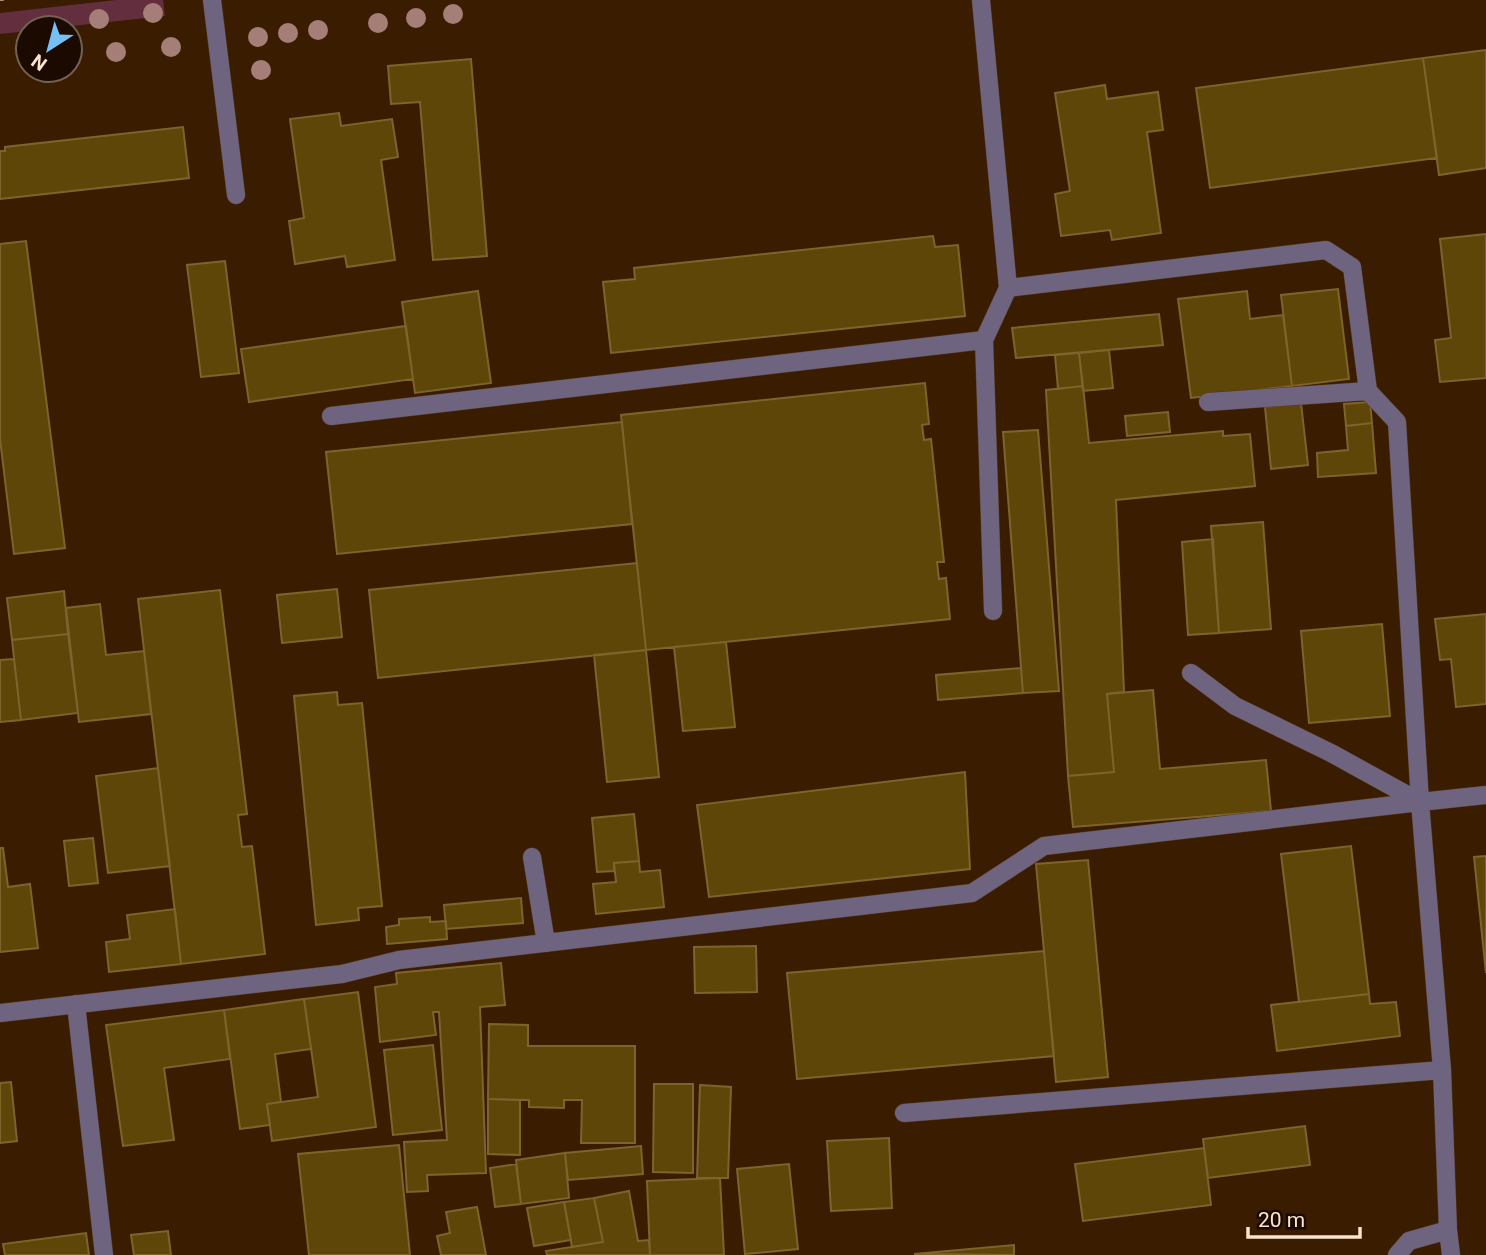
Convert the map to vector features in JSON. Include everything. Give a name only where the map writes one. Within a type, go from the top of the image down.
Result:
[{"type":"street","points":[[212,0],[236,195]]},
{"type":"street","points":[[981,0],[1008,288],[984,340],[993,611]]},
{"type":"street","points":[[1008,288],[1326,250],[1352,267],[1368,391],[1397,422],[1420,802],[1443,1070],[1451,1255]]},
{"type":"street","points":[[331,415],[984,340]]},
{"type":"street","points":[[1208,402],[1368,391]]},
{"type":"street","points":[[1191,674],[1235,706],[1331,753],[1420,802]]},
{"type":"street","points":[[0,1013],[342,974],[399,960],[972,893],[1044,846],[1486,794]]},
{"type":"street","points":[[532,857],[546,943]]},
{"type":"street","points":[[76,1004],[104,1255]]},
{"type":"street","points":[[904,1113],[1443,1070]]},
{"type":"street","points":[[1397,1255],[1409,1241],[1448,1230]]},
{"type":"shaded area","points":[[116,0],[163,0],[165,16],[84,25],[84,14],[14,14],[14,32],[0,34],[0,13]]},
{"type":"building","points":[[1486,50],[1486,168],[1439,175],[1423,58]]},
{"type":"building","points":[[1423,58],[1437,158],[1210,188],[1196,88]]},
{"type":"building","points":[[471,59],[487,256],[433,260],[420,102],[391,104],[388,66]]},
{"type":"building","points":[[1105,85],[1107,99],[1158,92],[1163,130],[1147,132],[1161,233],[1112,240],[1110,230],[1061,236],[1055,194],[1070,191],[1055,93]]},
{"type":"building","points":[[339,113],[341,126],[392,119],[398,157],[381,160],[395,260],[347,267],[345,256],[295,264],[289,221],[304,218],[290,119]]},
{"type":"building","points":[[183,127],[189,178],[0,199],[0,151],[5,151],[5,147]]},
{"type":"building","points":[[1486,234],[1486,378],[1440,382],[1435,340],[1451,338],[1440,239]]},
{"type":"building","points":[[933,236],[935,247],[958,245],[965,316],[611,353],[603,282],[635,279],[634,268]]},
{"type":"building","points":[[26,241],[65,548],[14,554],[0,439],[0,244]]},
{"type":"building","points":[[225,261],[239,373],[201,377],[187,265]]},
{"type":"building","points":[[1338,289],[1349,379],[1292,386],[1281,295]]},
{"type":"building","points":[[478,291],[491,383],[415,393],[402,302]]},
{"type":"building","points":[[1247,291],[1250,319],[1283,315],[1292,386],[1191,398],[1178,299]]},
{"type":"building","points":[[1159,314],[1163,345],[1016,358],[1012,328]]},
{"type":"building","points":[[406,326],[413,379],[249,402],[241,349]]},
{"type":"building","points":[[1109,350],[1113,388],[1083,391],[1079,353]]},
{"type":"building","points":[[1079,353],[1083,386],[1058,389],[1055,355]]},
{"type":"building","points":[[925,383],[929,424],[922,425],[924,440],[931,439],[944,562],[937,562],[939,579],[946,578],[950,619],[646,650],[621,415]]},
{"type":"building","points":[[1083,386],[1089,443],[1223,431],[1223,436],[1250,434],[1255,486],[1116,500],[1124,692],[1107,694],[1114,772],[1068,776],[1046,390]]},
{"type":"building","points":[[1370,402],[1372,423],[1346,426],[1344,404]]},
{"type":"building","points":[[1301,403],[1308,465],[1271,469],[1265,407]]},
{"type":"building","points":[[1168,412],[1170,432],[1127,436],[1125,416]]},
{"type":"building","points":[[622,422],[632,524],[337,554],[326,452]]},
{"type":"building","points":[[1372,423],[1376,473],[1318,477],[1317,453],[1348,450],[1346,426]]},
{"type":"building","points":[[1038,430],[1059,691],[1023,693],[1003,432]]},
{"type":"building","points":[[1263,522],[1271,629],[1219,633],[1211,526]]},
{"type":"building","points":[[1213,539],[1219,633],[1188,635],[1182,542]]},
{"type":"building","points":[[637,563],[646,650],[378,678],[369,590]]},
{"type":"building","points":[[337,589],[342,637],[282,643],[277,595]]},
{"type":"building","points":[[220,590],[247,814],[238,815],[242,847],[252,846],[265,954],[181,964],[138,599]]},
{"type":"building","points":[[64,591],[68,634],[12,640],[7,598]]},
{"type":"building","points":[[100,604],[106,655],[144,651],[151,714],[79,722],[66,608]]},
{"type":"building","points":[[1486,614],[1486,704],[1456,707],[1451,659],[1440,660],[1435,619]]},
{"type":"building","points":[[1382,624],[1390,716],[1309,723],[1301,631]]},
{"type":"building","points":[[68,634],[78,713],[21,720],[12,640]]},
{"type":"building","points":[[726,642],[735,727],[683,731],[674,647]]},
{"type":"building","points":[[646,650],[659,777],[607,782],[594,655]]},
{"type":"building","points":[[14,659],[21,720],[0,722],[0,660]]},
{"type":"building","points":[[1021,668],[1023,693],[938,700],[936,675]]},
{"type":"building","points":[[1153,690],[1160,769],[1266,760],[1271,811],[1073,827],[1068,776],[1114,772],[1107,694]]},
{"type":"building","points":[[337,692],[338,705],[362,703],[382,906],[358,908],[359,920],[316,925],[294,696]]},
{"type":"building","points":[[158,768],[170,866],[108,873],[96,776]]},
{"type":"building","points":[[965,772],[970,869],[709,897],[697,805]]},
{"type":"building","points":[[634,814],[639,861],[614,863],[614,871],[597,872],[592,818]]},
{"type":"building","points":[[93,838],[98,883],[69,886],[64,841]]},
{"type":"building","points":[[1351,846],[1369,994],[1299,1002],[1281,854]]},
{"type":"building","points":[[0,848],[3,848],[8,887],[30,884],[38,948],[0,952]]},
{"type":"building","points":[[1486,856],[1486,973],[1474,857]]},
{"type":"building","points":[[1088,860],[1108,1077],[1056,1082],[1036,864]]},
{"type":"building","points":[[639,861],[640,872],[660,870],[664,907],[596,914],[593,884],[616,882],[614,863]]},
{"type":"building","points":[[521,898],[523,923],[446,929],[444,905]]},
{"type":"building","points":[[175,909],[181,964],[109,972],[106,942],[130,939],[127,915]]},
{"type":"building","points":[[430,917],[430,922],[446,921],[447,939],[387,944],[386,927],[399,925],[399,919]]},
{"type":"building","points":[[756,946],[757,992],[695,993],[694,947]]},
{"type":"building","points":[[1044,951],[1054,1056],[797,1079],[787,973]]},
{"type":"building","points":[[501,963],[505,1005],[480,1007],[486,1173],[427,1175],[428,1191],[407,1192],[404,1142],[447,1140],[439,1012],[433,1012],[436,1035],[380,1042],[375,987],[397,984],[396,973]]},
{"type":"building","points":[[358,992],[376,1127],[272,1141],[267,1104],[318,1097],[304,999]]},
{"type":"building","points":[[1369,994],[1370,1004],[1396,1002],[1400,1036],[1277,1051],[1271,1005]]},
{"type":"building","points":[[304,999],[311,1049],[275,1054],[281,1102],[267,1104],[270,1125],[240,1129],[224,1010]]},
{"type":"building","points":[[224,1010],[230,1059],[164,1068],[174,1140],[123,1146],[106,1025]]},
{"type":"building","points":[[489,1024],[528,1025],[528,1046],[635,1046],[635,1143],[581,1143],[582,1100],[564,1100],[564,1108],[529,1107],[529,1100],[488,1099]]},
{"type":"building","points":[[433,1045],[442,1130],[393,1135],[384,1050]]},
{"type":"building","points":[[11,1082],[17,1141],[0,1143],[0,1083]]},
{"type":"building","points":[[654,1084],[693,1084],[693,1173],[653,1172]]},
{"type":"building","points":[[700,1085],[731,1087],[728,1178],[697,1178]]},
{"type":"building","points":[[488,1099],[520,1100],[520,1155],[488,1154]]},
{"type":"building","points":[[1305,1126],[1310,1165],[1208,1178],[1203,1139]]},
{"type":"building","points":[[889,1138],[892,1208],[831,1211],[827,1141]]},
{"type":"building","points":[[399,1145],[410,1255],[309,1255],[298,1154]]},
{"type":"building","points":[[641,1146],[643,1174],[568,1180],[565,1153]]},
{"type":"building","points":[[1204,1148],[1211,1205],[1083,1221],[1075,1164]]},
{"type":"building","points":[[565,1153],[569,1198],[521,1204],[516,1160]]},
{"type":"building","points":[[516,1164],[521,1204],[495,1207],[490,1168]]},
{"type":"building","points":[[789,1164],[798,1249],[745,1254],[737,1169]]},
{"type":"building","points":[[720,1178],[724,1255],[650,1255],[647,1181]]},
{"type":"building","points":[[629,1191],[638,1241],[649,1240],[650,1255],[547,1255],[546,1251],[603,1242],[594,1198]]},
{"type":"building","points":[[594,1198],[603,1242],[572,1247],[564,1202]]},
{"type":"building","points":[[564,1202],[571,1240],[534,1246],[527,1208]]},
{"type":"building","points":[[477,1207],[486,1255],[441,1255],[437,1236],[450,1233],[446,1212]]},
{"type":"building","points":[[168,1231],[171,1255],[134,1255],[131,1235]]},
{"type":"building","points":[[86,1233],[89,1255],[5,1255],[3,1244]]},
{"type":"building","points":[[1014,1245],[1014,1255],[914,1254]]}]
